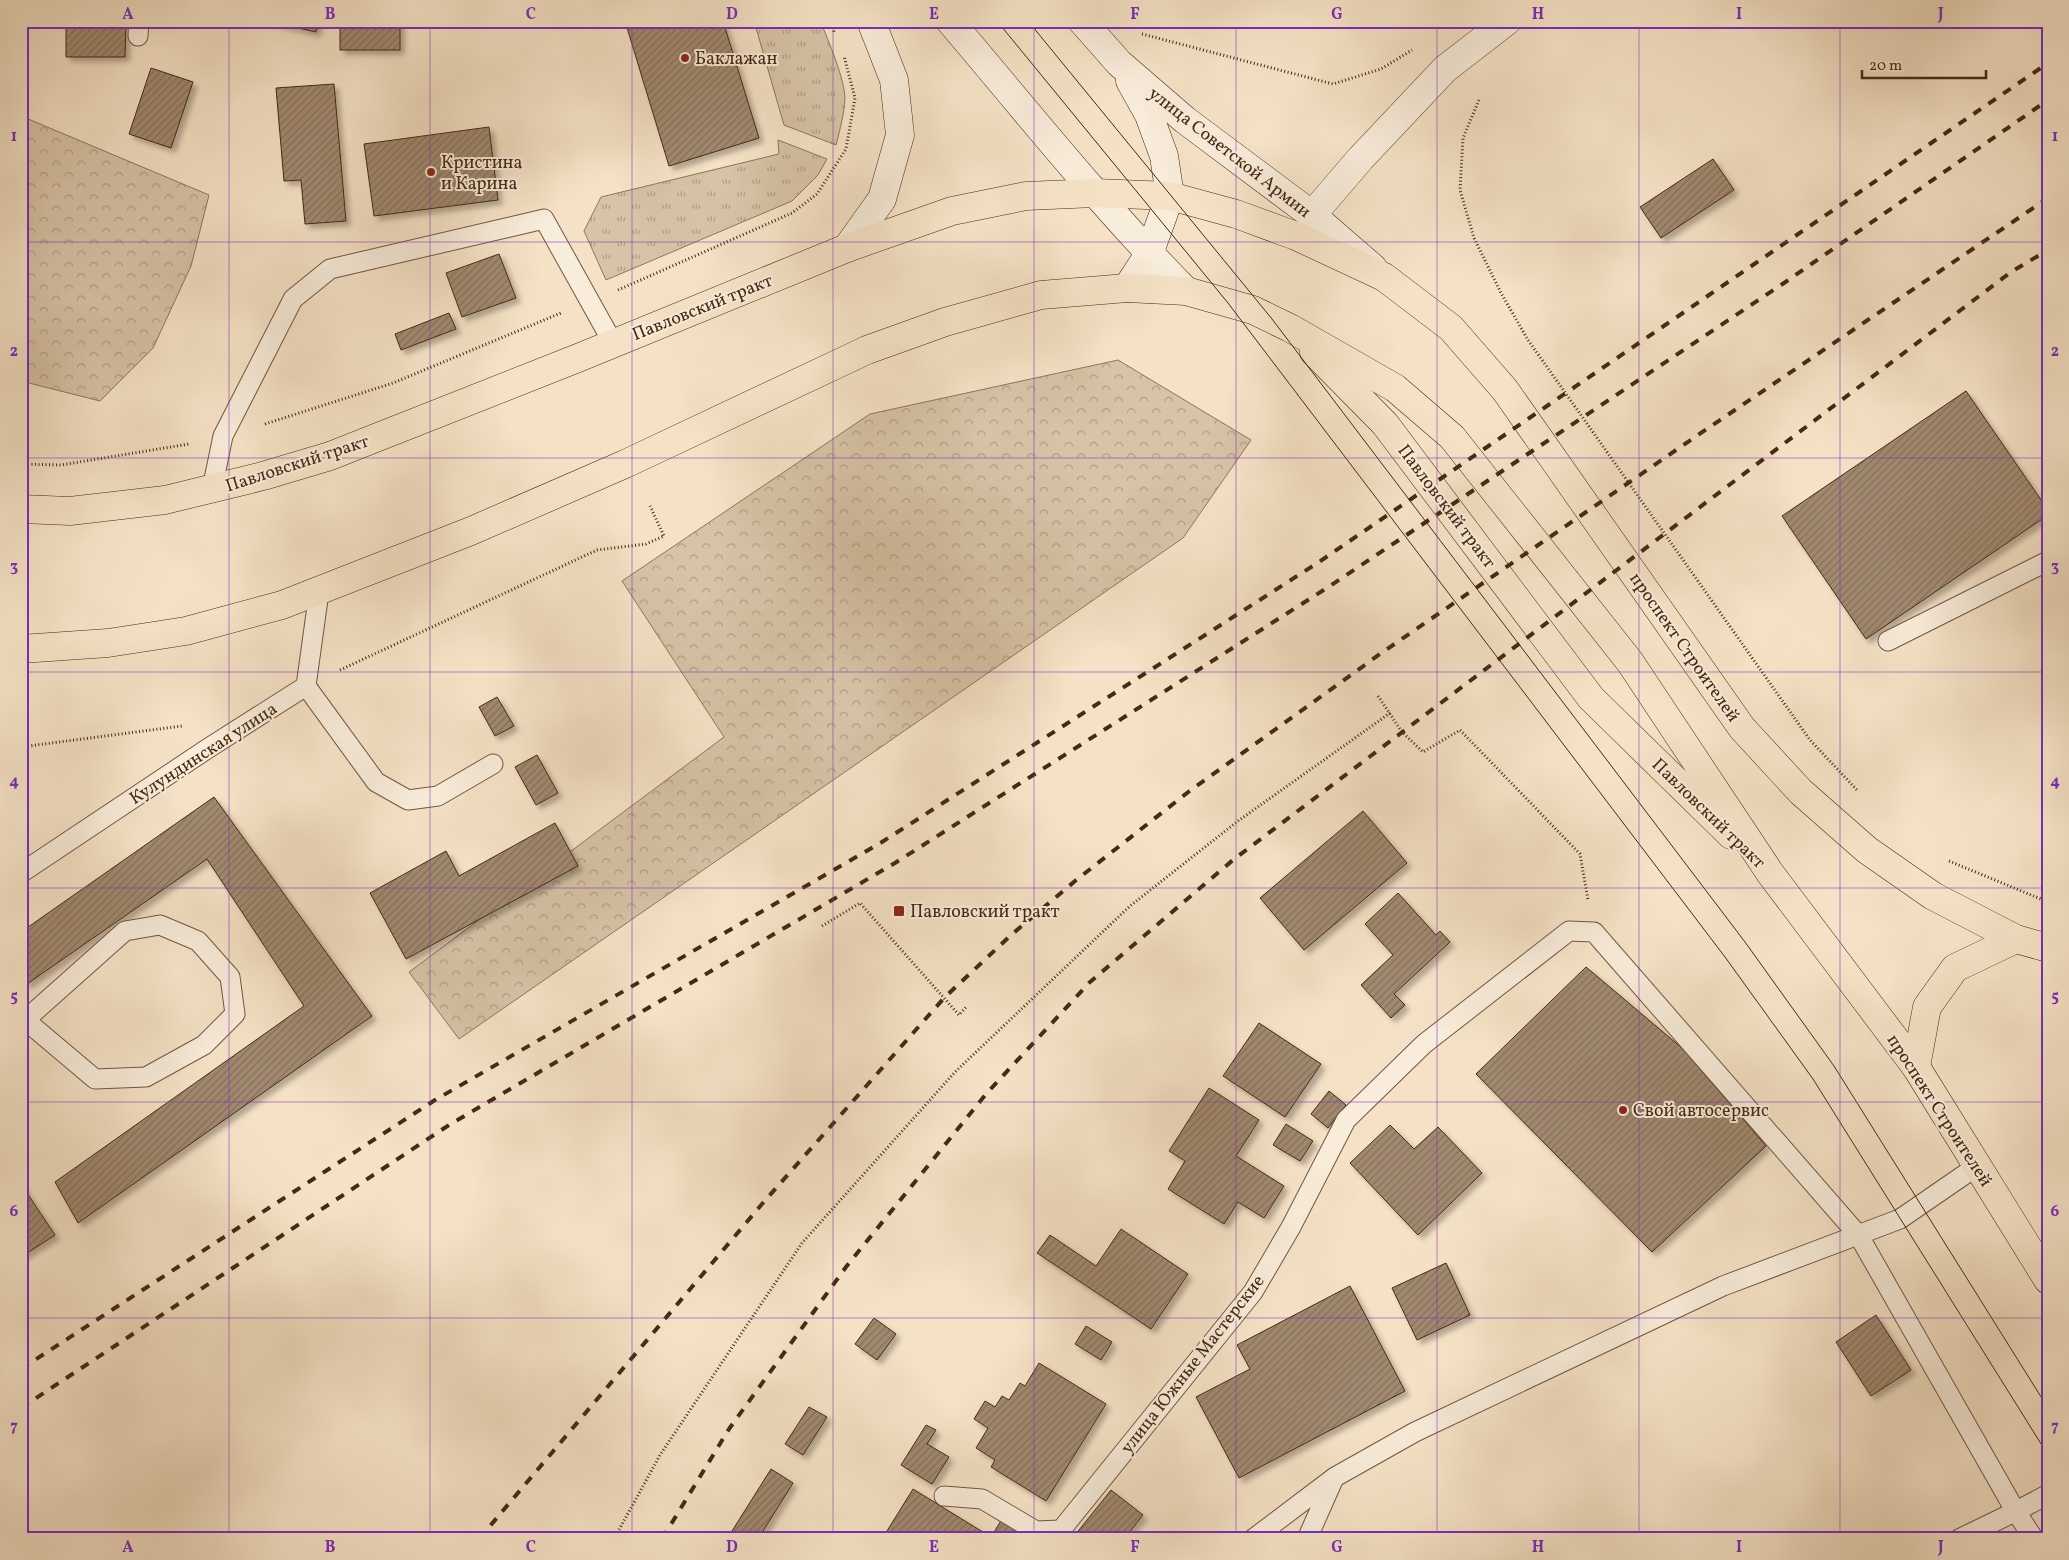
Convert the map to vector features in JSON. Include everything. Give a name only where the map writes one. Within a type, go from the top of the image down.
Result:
[{"type":"main road","points":[[847,248],[882,199],[900,135],[894,80],[871,21]]},
{"type":"main road","points":[[950,21],[1095,192],[1186,291]]},
{"type":"main road","name":"улица Советской Армии","points":[[1082,21],[1119,63],[1185,120],[1312,215],[1384,277]]},
{"type":"main road","points":[[1312,215],[1360,158],[1445,69],[1508,21]]},
{"type":"main road","points":[[1119,63],[1149,115],[1164,156],[1170,196],[1150,254],[1126,288]]},
{"type":"main road","name":"Павловский тракт","points":[[21,509],[70,511],[165,500],[263,476],[330,456],[847,248],[952,211],[1026,196],[1095,192],[1170,196],[1236,214],[1296,236],[1384,277]]},
{"type":"main road","name":"проспект Строителей","points":[[1384,277],[1451,328],[1505,390],[1742,728],[1801,792],[1867,850],[1933,896],[2016,940],[2048,948]]},
{"type":"main road","name":"Павловский тракт","points":[[21,649],[108,643],[186,631],[282,606],[471,531],[616,468],[867,350],[945,322],[1041,295],[1126,288],[1186,291],[1253,310],[1290,328],[1395,388],[1452,436],[1630,662],[1770,873]]},
{"type":"main road","name":"Павловский тракт","points":[[1290,328],[1385,424],[1591,698],[1770,873]]},
{"type":"main road","name":"проспект Строителей","points":[[1770,873],[1916,1067],[2048,1280]]},
{"type":"main road","points":[[1916,1067],[1927,1008],[1955,968],[2016,940]]},
{"type":"lane","points":[[212,489],[223,436],[293,299],[330,269],[544,219],[613,343]]},
{"type":"lane","points":[[1888,641],[2048,561]]},
{"type":"lane","points":[[318,592],[306,686],[376,782],[408,800],[438,796],[493,764]]},
{"type":"lane","name":"Кулундинская улица","points":[[21,873],[207,748],[306,686]]},
{"type":"lane","points":[[160,925],[198,941],[230,977],[235,1014],[204,1045],[146,1077],[94,1079],[23,1017],[125,932],[160,925]]},
{"type":"lane","name":"улица Южные Мастерские","points":[[944,1496],[982,1499],[1036,1531],[1061,1530],[1253,1292],[1291,1228],[1346,1120],[1424,1044],[1569,931],[1594,932]]},
{"type":"lane","points":[[1594,932],[1859,1236],[2016,1512],[2034,1539]]},
{"type":"lane","points":[[1253,1539],[1335,1477],[1415,1432],[1723,1286],[1900,1219],[1977,1166]]},
{"type":"lane","points":[[1307,1539],[1335,1477]]},
{"type":"lane","points":[[1959,1539],[1999,1518],[2016,1512],[2048,1494]]},
{"type":"path","points":[[830,21],[837,37]]},
{"type":"path","points":[[1137,33],[1333,84],[1381,69],[1419,45]]},
{"type":"path","points":[[21,464],[61,465],[187,444],[223,436],[392,382],[590,302],[792,213],[817,194],[846,149],[855,98],[843,53]]},
{"type":"path","points":[[1479,100],[1463,138],[1460,190],[1474,238],[1501,293],[1528,340],[1810,740],[1863,797]]},
{"type":"path","points":[[306,686],[597,550],[646,544],[664,536],[650,506]]},
{"type":"path","points":[[1378,696],[1402,732],[1423,752],[1460,730],[1580,854],[1594,932]]},
{"type":"path","points":[[614,1539],[660,1455],[802,1244],[955,1072],[1130,906],[1238,821],[1390,713]]},
{"type":"path","points":[[21,747],[186,726]]},
{"type":"path","points":[[1948,861],[2048,902]]},
{"type":"path","points":[[822,926],[860,903],[959,1015],[967,1006]]},
{"type":"green space","points":[[754,21],[820,21],[836,60],[844,91],[844,110],[836,145],[784,125]]},
{"type":"green space","points":[[21,116],[209,195],[191,266],[153,348],[100,401],[21,381]]},
{"type":"green space","points":[[778,140],[827,159],[818,175],[792,201],[606,280],[584,231],[601,197],[779,154]]},
{"type":"green space","points":[[1118,360],[1251,440],[1183,538],[459,1039],[409,972],[724,737],[622,581],[870,414]]},
{"type":"building","points":[[66,21],[126,21],[125,57],[66,57]]},
{"type":"building","points":[[267,21],[319,21],[316,32]]},
{"type":"building","points":[[340,21],[400,21],[400,50],[340,50]]},
{"type":"building","name":"Баклажан","points":[[625,21],[723,21],[759,138],[669,166]]},
{"type":"building","points":[[151,68],[193,82],[171,148],[129,134]]},
{"type":"building","points":[[334,84],[346,221],[305,224],[301,180],[284,181],[276,88]]},
{"type":"building","name":"Кристина и Карина","points":[[489,127],[498,200],[374,216],[364,144]]},
{"type":"building","points":[[1713,159],[1734,190],[1661,238],[1640,207]]},
{"type":"building","points":[[499,254],[516,298],[462,317],[446,273]]},
{"type":"building","points":[[449,313],[456,329],[401,350],[395,334]]},
{"type":"building","points":[[1966,391],[2048,510],[2048,515],[1866,639],[1782,516]]},
{"type":"building","points":[[497,697],[514,726],[495,736],[479,707]]},
{"type":"building","points":[[537,755],[558,793],[536,805],[515,767]]},
{"type":"building","points":[[214,797],[372,1016],[78,1223],[55,1182],[304,1006],[207,859],[27,984],[21,977],[21,932]]},
{"type":"building","points":[[1363,811],[1407,863],[1304,950],[1260,898]]},
{"type":"building","points":[[555,823],[578,866],[406,959],[370,893],[446,851],[459,876]]},
{"type":"building","points":[[1398,893],[1436,935],[1440,931],[1450,942],[1394,994],[1405,1005],[1391,1018],[1361,985],[1393,955],[1365,924]]},
{"type":"building","name":"Свой автосервис","points":[[1586,967],[1682,1048],[1766,1146],[1652,1252],[1476,1074]]},
{"type":"building","points":[[1259,1023],[1321,1064],[1285,1117],[1223,1076]]},
{"type":"building","points":[[1209,1088],[1259,1120],[1236,1156],[1284,1186],[1264,1218],[1238,1202],[1224,1224],[1168,1189],[1185,1161],[1169,1151]]},
{"type":"building","points":[[1329,1091],[1346,1105],[1328,1128],[1311,1114]]},
{"type":"building","points":[[1286,1124],[1313,1141],[1300,1161],[1273,1145]]},
{"type":"building","points":[[1390,1125],[1414,1149],[1438,1127],[1482,1173],[1418,1235],[1350,1163]]},
{"type":"building","points":[[21,1184],[55,1235],[21,1257]]},
{"type":"building","points":[[1121,1229],[1188,1274],[1151,1329],[1037,1253],[1050,1235],[1096,1266]]},
{"type":"building","points":[[1446,1263],[1470,1315],[1417,1340],[1392,1288]]},
{"type":"building","points":[[1350,1286],[1405,1391],[1239,1478],[1196,1397],[1250,1369],[1237,1345]]},
{"type":"building","points":[[1876,1315],[1911,1370],[1871,1396],[1836,1342]]},
{"type":"building","points":[[874,1318],[896,1334],[877,1360],[855,1344]]},
{"type":"building","points":[[1086,1326],[1112,1342],[1101,1360],[1075,1344]]},
{"type":"building","points":[[1039,1363],[1106,1404],[1046,1501],[991,1467],[995,1460],[976,1448],[988,1428],[974,1419],[985,1401],[995,1407],[1002,1396],[1009,1400],[1020,1383],[1025,1386]]},
{"type":"building","points":[[809,1407],[827,1417],[803,1455],[785,1444]]},
{"type":"building","points":[[926,1425],[936,1430],[927,1444],[949,1457],[932,1484],[901,1465]]},
{"type":"building","points":[[771,1469],[793,1483],[758,1539],[727,1539]]},
{"type":"building","points":[[913,1489],[991,1537],[1002,1519],[1033,1539],[882,1539]]},
{"type":"building","points":[[1111,1490],[1143,1515],[1124,1539],[1081,1539],[1075,1535]]},
{"type":"tram line","points":[[997,21],[1228,303],[1725,957],[1813,1079],[2048,1455]]},
{"type":"tram line","points":[[1028,21],[1272,319],[1745,942],[1834,1066],[2048,1408]]},
{"type":"railway","points":[[21,1369],[435,1100],[882,842],[1319,562],[2048,63]]},
{"type":"railway","points":[[21,1408],[449,1125],[895,863],[1330,586],[1784,283],[2048,100]]},
{"type":"railway","points":[[479,1539],[762,1204],[944,998],[1010,936],[1075,881],[1187,793],[1380,654],[1695,437],[2048,198]]},
{"type":"railway","points":[[662,1539],[729,1429],[846,1267],[986,1094],[1090,982],[1233,860],[2011,272],[2048,250]]},
{"type":"place","name":"Баклажан","points":[[685,58]]},
{"type":"place","name":"Кристина и Карина","points":[[431,172]]},
{"type":"place","name":"Павловский тракт","points":[[899,911]]},
{"type":"place","name":"Свой автосервис","points":[[1623,1110]]}]
